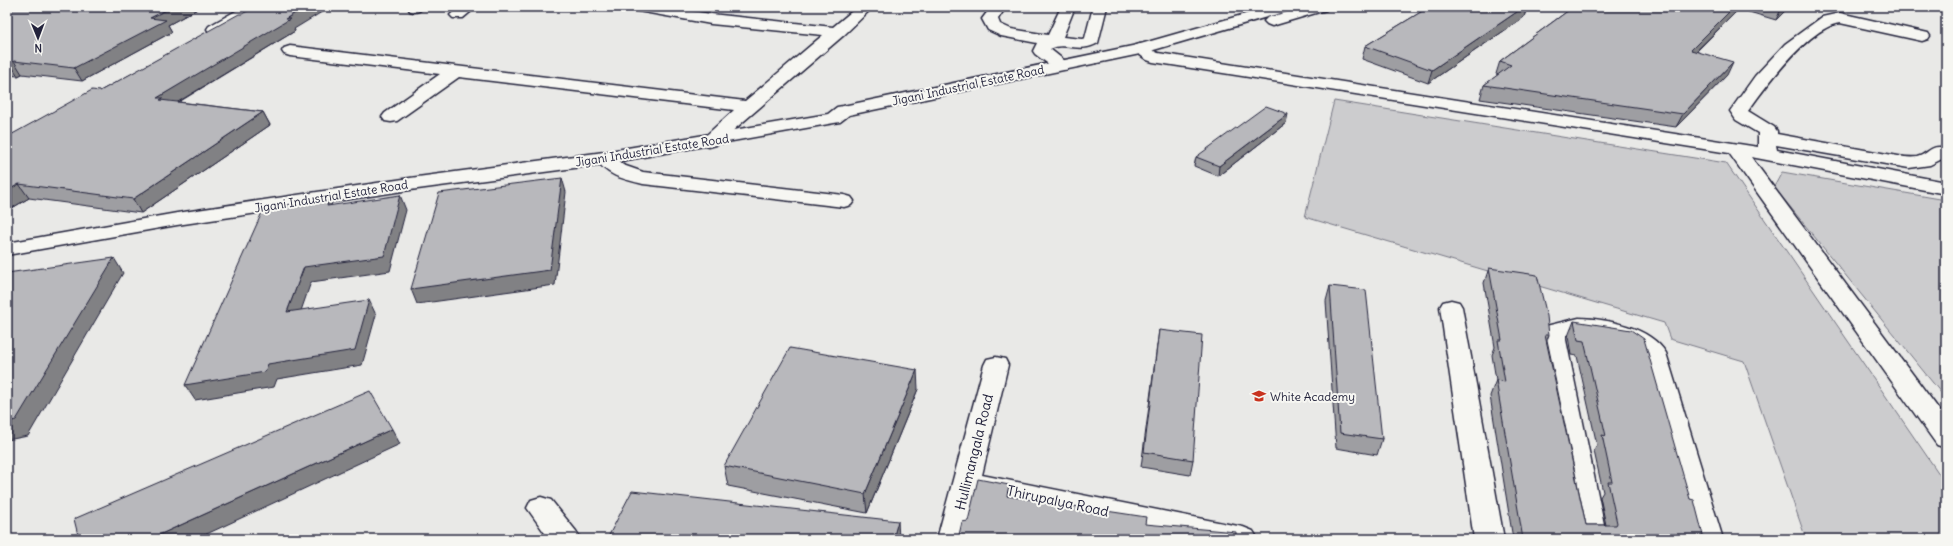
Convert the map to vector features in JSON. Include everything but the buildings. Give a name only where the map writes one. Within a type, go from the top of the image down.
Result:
[{"type":"street","points":[[199,38],[254,7]]},
{"type":"street","points":[[638,7],[711,19],[838,32]]},
{"type":"street","points":[[709,142],[866,7]]},
{"type":"street","points":[[999,7],[990,19],[993,27],[1007,33],[1054,42],[1085,44],[1092,40],[1100,7]]},
{"type":"street","points":[[1062,65],[1041,51],[1043,46],[1054,42],[1068,7]]},
{"type":"street","name":"Jigani Industrial Estate Road","points":[[834,118],[843,112],[1062,65],[1146,53],[1286,7]]},
{"type":"street","name":"Jigani Industrial Estate Road","points":[[7,249],[200,215],[410,184],[604,158],[709,142],[834,118],[848,119],[881,113],[1146,53],[1321,7]]},
{"type":"street","points":[[1768,146],[1768,131],[1742,116],[1739,112],[1761,80],[1791,47],[1827,20],[1840,18],[1922,36]]},
{"type":"street","points":[[290,51],[749,107]]},
{"type":"street","points":[[1146,53],[1735,148],[1768,146],[1898,162],[1918,163],[1930,159],[1938,152],[1946,154]]},
{"type":"street","points":[[391,117],[456,71]]},
{"type":"street","points":[[1768,146],[1946,188]]},
{"type":"street","points":[[1735,148],[1946,438]]},
{"type":"street","points":[[604,158],[608,164],[621,173],[643,178],[844,201]]},
{"type":"street","points":[[1451,307],[1489,539]]},
{"type":"street","points":[[1592,539],[1554,340],[1554,331],[1564,327],[1584,325],[1624,333],[1644,343],[1654,353],[1708,539]]},
{"type":"street","name":"Hullimangala Road","points":[[952,539],[996,365]]},
{"type":"street","name":"Thirupalya Road","points":[[966,482],[1243,539]]},
{"type":"street","points":[[541,508],[566,539]]},
{"type":"shaded area","points":[[1334,101],[1726,163],[1946,484],[1946,539],[1806,539],[1744,361],[1670,339],[1664,323],[1305,217]]},
{"type":"shaded area","points":[[1782,172],[1946,200],[1946,399],[1774,187]]},
{"type":"place","name":"White Academy","points":[[1259,396]]}]
